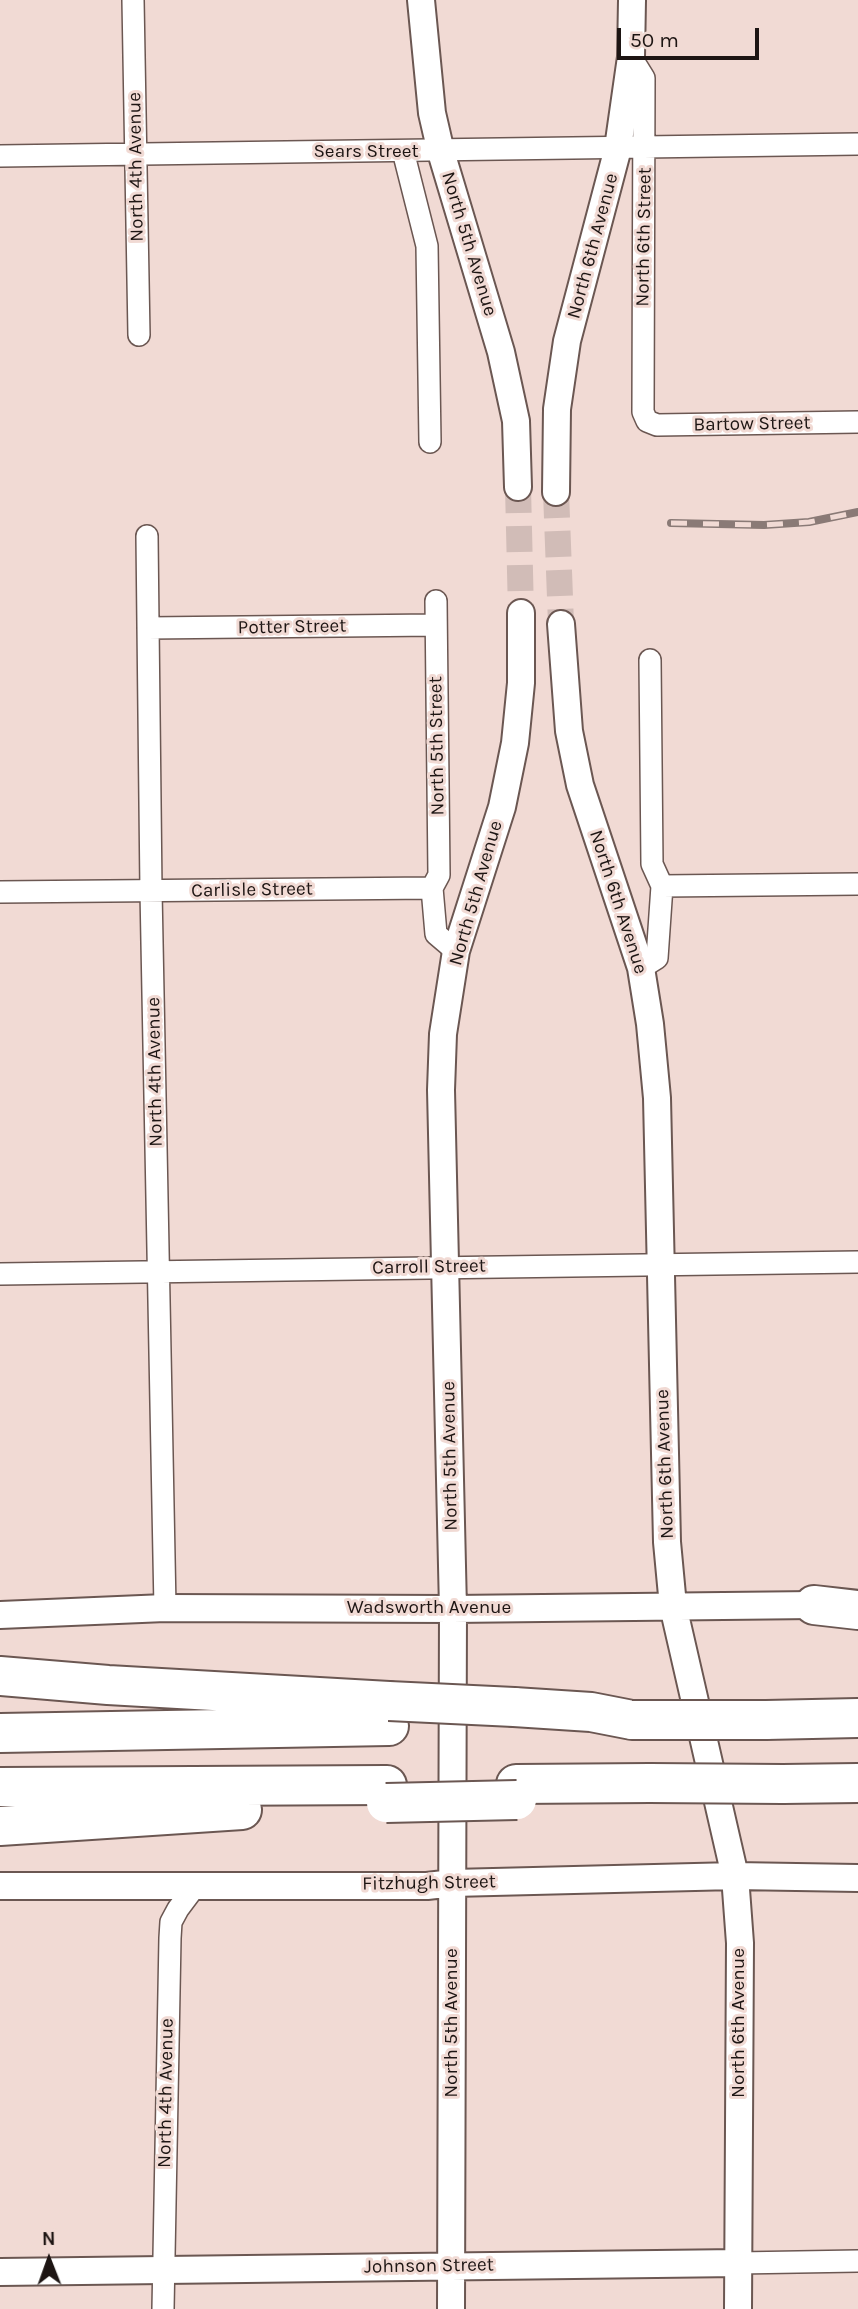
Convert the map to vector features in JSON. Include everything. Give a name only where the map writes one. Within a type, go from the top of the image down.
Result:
[{"type":"highway","points":[[814,1605],[858,1611]]},
{"type":"highway","points":[[0,1676],[174,1689],[389,1714]]},
{"type":"highway","points":[[0,1732],[389,1714],[514,1715],[591,1712],[632,1720],[858,1718]]},
{"type":"highway","points":[[0,1787],[387,1794],[516,1792],[642,1783],[858,1783]]},
{"type":"highway","points":[[0,1826],[299,1806],[387,1794]]},
{"type":"street","name":"North 4th Avenue","points":[[133,0],[139,335]]},
{"type":"street","name":"North 5th Avenue","points":[[421,0],[425,66],[432,113],[441,152],[502,352],[516,421],[518,487]]},
{"type":"street","name":"North 6th Avenue","points":[[556,492],[557,409],[568,341],[618,148],[631,57],[632,0]]},
{"type":"street","name":"North 6th Street","points":[[631,57],[644,78],[643,412],[647,421]]},
{"type":"street","name":"Sears Street","points":[[0,156],[441,152],[858,144]]},
{"type":"street","name":"North 5th Avenue","points":[[403,151],[427,246],[429,442]]},
{"type":"street","name":"Bartow Street","points":[[647,421],[657,425],[858,422]]},
{"type":"street","name":"North 4th Avenue","points":[[147,536],[151,891],[166,1608]]},
{"type":"street","name":"North 5th Street","points":[[432,888],[439,875],[436,601]]},
{"type":"street","name":"North 5th Avenue","points":[[451,2309],[453,1609],[441,1090],[443,1034],[456,951],[502,807],[515,743],[521,682],[520,613]]},
{"type":"street","name":"North 6th Avenue","points":[[561,624],[569,731],[580,785],[641,968],[657,1098],[667,1542],[673,1606],[735,1876],[740,1943],[738,2309]]},
{"type":"street","name":"Potter Street","points":[[148,628],[435,625]]},
{"type":"street","points":[[641,968],[657,958],[662,886],[652,864],[650,660]]},
{"type":"street","points":[[662,886],[858,884]]},
{"type":"street","points":[[432,888],[436,934],[456,951]]},
{"type":"street","name":"Carlisle Street","points":[[0,892],[432,888]]},
{"type":"street","name":"Carroll Street","points":[[0,1273],[858,1262]]},
{"type":"street","name":"Wadsworth Avenue","points":[[0,1615],[166,1608],[453,1609],[858,1605]]},
{"type":"street","name":"Fitzhugh Street","points":[[0,1886],[427,1886],[453,1883],[735,1876],[858,1878]]},
{"type":"street","name":"North 4th Avenue","points":[[163,2309],[171,1922],[197,1885]]},
{"type":"street","name":"Johnson Street","points":[[0,2272],[858,2261]]},
{"type":"tunnel","points":[[518,487],[521,613]]},
{"type":"tunnel","points":[[556,492],[561,624]]},
{"type":"railway","points":[[671,523],[764,525],[809,522],[858,512]]}]
